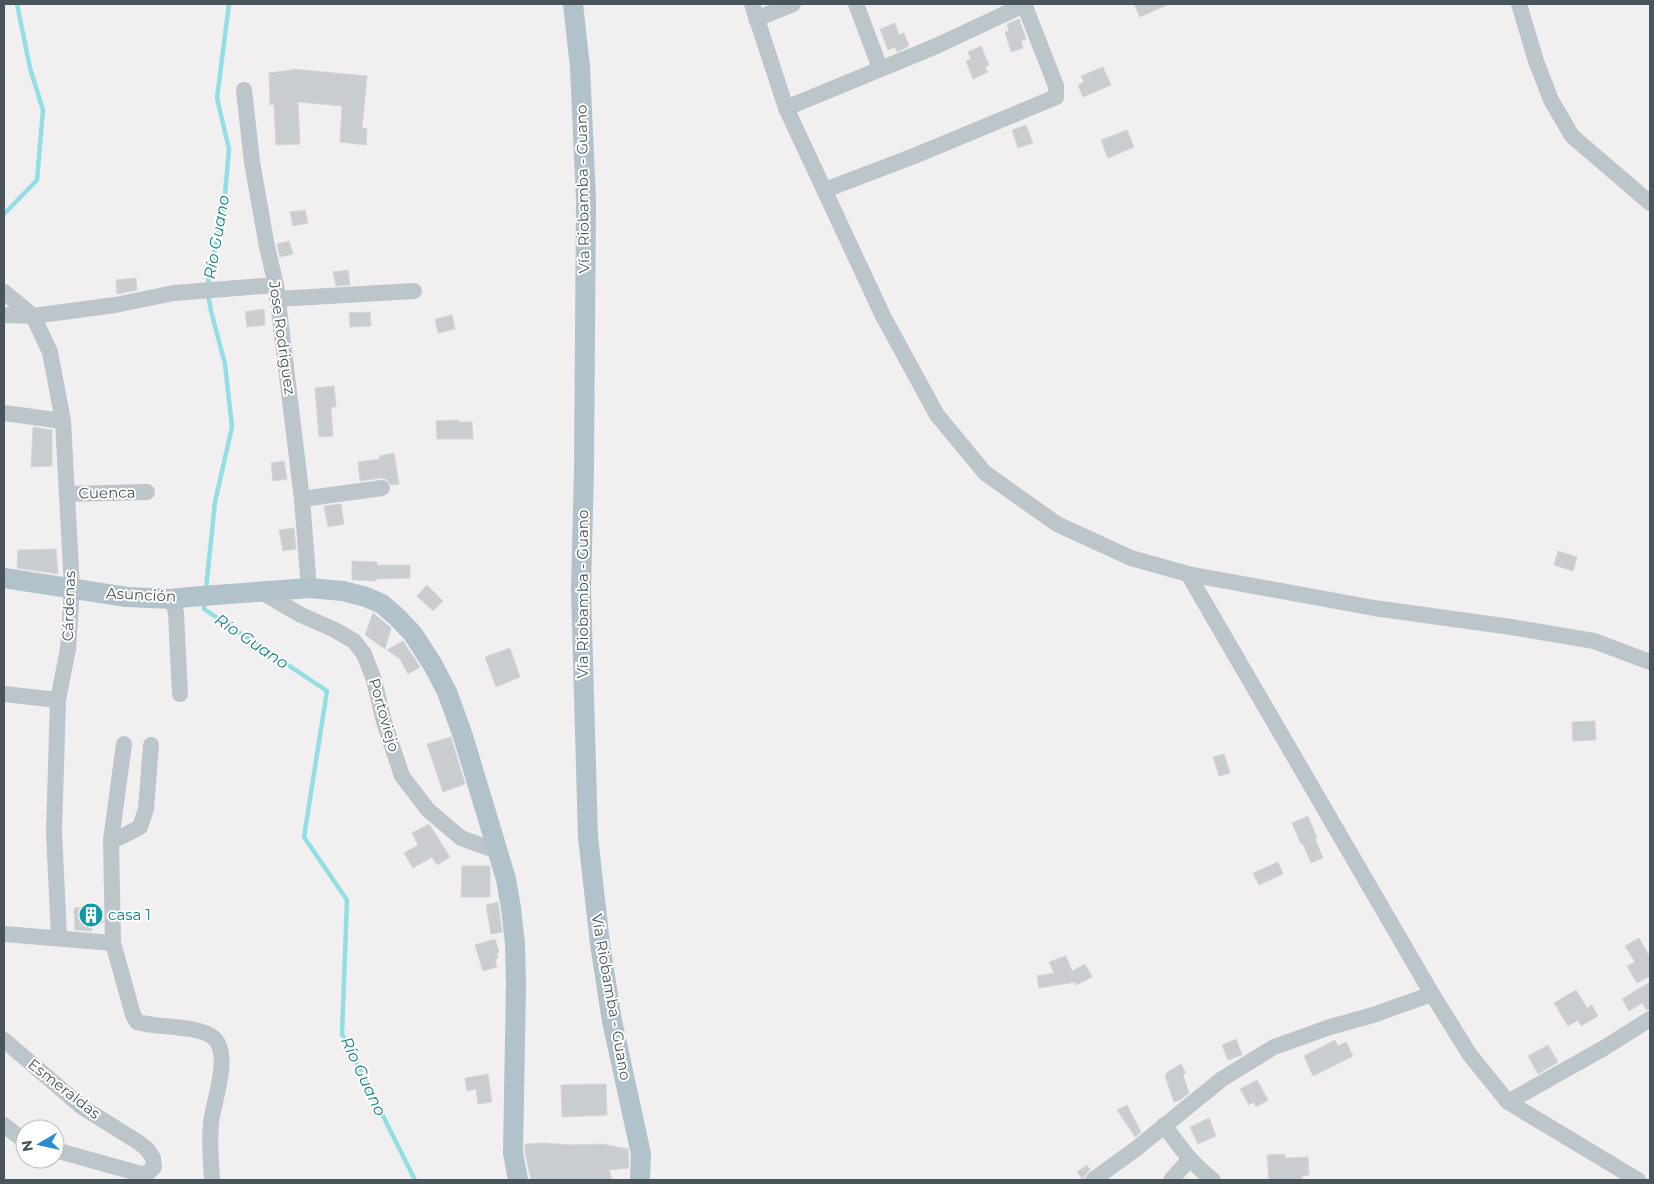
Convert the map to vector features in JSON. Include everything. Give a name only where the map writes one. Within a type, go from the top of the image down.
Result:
[{"type":"main road","name":"Vía Riobamba - Guano","points":[[573,4],[580,67],[586,200],[581,590],[588,837],[600,944],[612,1021],[641,1154],[640,1180]]},
{"type":"main road","name":"Asunción","points":[[4,578],[127,597],[180,598],[309,588]]},
{"type":"main road","points":[[309,588],[343,590],[366,597],[382,604],[398,618],[414,634],[433,665],[447,692],[463,736],[506,879],[515,944],[513,1153],[518,1180]]},
{"type":"street","points":[[793,4],[754,12],[786,108],[883,316],[937,414],[985,473],[1057,524],[1131,558],[1188,574],[1374,608],[1511,627],[1594,641],[1650,662]]},
{"type":"street","points":[[856,4],[880,68]]},
{"type":"street","points":[[786,108],[934,47],[1024,4],[1056,86],[1056,97],[914,156],[825,190]]},
{"type":"street","points":[[1519,4],[1536,60],[1551,100],[1572,136],[1650,203]]},
{"type":"street","name":"Jose Rodriguez","points":[[244,90],[254,178],[277,292],[302,499],[309,588]]},
{"type":"street","points":[[4,315],[32,316],[115,305],[174,293],[228,289],[277,292],[414,291]]},
{"type":"street","name":"Cárdenas","points":[[4,292],[32,316],[50,352],[63,421],[72,588],[68,649],[58,700],[54,832],[59,938]]},
{"type":"street","points":[[4,413],[63,421]]},
{"type":"street","points":[[302,499],[382,488]]},
{"type":"street","name":"Cuenca","points":[[67,494],[147,492]]},
{"type":"street","points":[[1188,574],[1432,994],[1470,1055],[1508,1102],[1638,1180]]},
{"type":"street","name":"Portoviejo","points":[[260,591],[300,615],[333,629],[354,641],[364,654],[374,680],[384,722],[402,776],[428,810],[461,838],[497,851]]},
{"type":"street","points":[[180,598],[176,614],[180,694]]},
{"type":"street","points":[[4,694],[58,700]]},
{"type":"street","points":[[124,744],[111,840],[113,943],[133,1015],[137,1022],[195,1030],[214,1038],[222,1050],[222,1064],[211,1124],[212,1180]]},
{"type":"street","points":[[111,840],[140,827],[146,809],[151,745]]},
{"type":"street","points":[[4,934],[113,943]]},
{"type":"street","points":[[1093,1180],[1137,1148],[1222,1079],[1274,1047],[1432,994]]},
{"type":"street","points":[[1508,1102],[1604,1048],[1650,1019]]},
{"type":"street","name":"Esmeraldas","points":[[4,1040],[82,1107],[147,1149],[153,1158],[154,1167],[149,1172],[141,1174],[65,1153]]},
{"type":"street","points":[[1164,1125],[1189,1160],[1213,1180]]},
{"type":"street","points":[[4,1126],[15,1134]]},
{"type":"street","points":[[1171,1180],[1189,1160]]},
{"type":"building","points":[[1134,4],[1169,4],[1140,17]]},
{"type":"building","points":[[1019,19],[1026,39],[1021,41],[1023,48],[1011,52],[1005,32],[1009,31],[1007,24]]},
{"type":"building","points":[[895,23],[899,35],[904,33],[909,46],[897,52],[895,47],[888,50],[880,29]]},
{"type":"building","points":[[981,46],[989,65],[985,67],[988,72],[973,79],[966,61],[971,59],[968,52]]},
{"type":"building","points":[[1103,67],[1111,85],[1083,97],[1078,85],[1084,82],[1081,76]]},
{"type":"building","points":[[292,69],[367,76],[362,128],[367,129],[366,145],[340,142],[342,106],[298,102],[300,144],[276,145],[274,104],[270,105],[269,73]]},
{"type":"building","points":[[1026,125],[1033,143],[1018,148],[1012,130]]},
{"type":"building","points":[[1127,130],[1134,147],[1108,158],[1101,140]]},
{"type":"building","points":[[305,210],[308,223],[293,226],[290,212]]},
{"type":"building","points":[[289,241],[293,254],[280,257],[277,244]]},
{"type":"building","points":[[348,270],[350,285],[336,286],[333,272]]},
{"type":"building","points":[[136,278],[137,290],[117,294],[116,280]]},
{"type":"building","points":[[264,309],[265,325],[247,327],[245,312]]},
{"type":"building","points":[[370,312],[371,326],[350,327],[349,313]]},
{"type":"building","points":[[452,315],[455,329],[438,333],[435,319]]},
{"type":"building","points":[[334,386],[336,407],[331,407],[333,436],[319,437],[315,388]]},
{"type":"building","points":[[459,420],[459,422],[472,422],[473,439],[437,439],[436,421]]},
{"type":"building","points":[[33,427],[52,430],[52,466],[31,467]]},
{"type":"building","points":[[394,453],[399,484],[391,485],[386,479],[381,478],[360,481],[358,462],[380,459],[379,456]]},
{"type":"building","points":[[284,461],[287,479],[273,481],[271,463]]},
{"type":"building","points":[[341,504],[344,524],[328,527],[324,506]]},
{"type":"building","points":[[294,528],[296,549],[283,551],[279,530]]},
{"type":"building","points":[[56,549],[58,574],[17,568],[18,550]]},
{"type":"building","points":[[1558,551],[1577,557],[1573,571],[1554,565]]},
{"type":"building","points":[[352,561],[377,562],[377,565],[410,565],[410,578],[376,579],[376,581],[352,580]]},
{"type":"building","points":[[427,585],[443,601],[433,611],[417,596]]},
{"type":"building","points":[[373,613],[391,628],[385,649],[365,635]]},
{"type":"building","points":[[403,641],[420,667],[408,674],[400,659],[387,650]]},
{"type":"building","points":[[510,648],[520,677],[496,687],[485,657]]},
{"type":"building","points":[[1595,721],[1596,740],[1573,741],[1572,722]]},
{"type":"building","points":[[451,737],[465,784],[443,792],[427,744]]},
{"type":"building","points":[[1224,754],[1230,773],[1219,776],[1213,757]]},
{"type":"building","points":[[1308,816],[1323,858],[1311,863],[1292,823]]},
{"type":"building","points":[[429,824],[450,857],[437,865],[432,857],[413,868],[404,853],[418,845],[412,833]]},
{"type":"building","points":[[1278,862],[1283,874],[1259,885],[1253,873]]},
{"type":"building","points":[[462,866],[490,866],[490,897],[461,897]]},
{"type":"building","points":[[498,902],[502,932],[491,934],[486,905]]},
{"type":"building","name":"casa 1","points":[[102,907],[103,923],[91,923],[92,931],[75,930],[74,908]]},
{"type":"building","points":[[1639,938],[1650,957],[1650,976],[1637,983],[1627,966],[1635,962],[1625,946]]},
{"type":"building","points":[[495,939],[499,952],[497,953],[498,958],[495,959],[497,967],[483,971],[475,945]]},
{"type":"building","points":[[1066,956],[1072,971],[1085,964],[1092,977],[1076,985],[1075,982],[1039,988],[1037,976],[1054,973],[1049,962]]},
{"type":"building","points":[[1650,982],[1650,1009],[1647,1010],[1642,1003],[1629,1011],[1622,999]]},
{"type":"building","points":[[1576,990],[1587,1008],[1592,1005],[1598,1016],[1581,1026],[1578,1020],[1568,1026],[1554,1003]]},
{"type":"building","points":[[1236,1039],[1242,1055],[1228,1060],[1222,1045]]},
{"type":"building","points":[[1335,1040],[1338,1046],[1346,1042],[1353,1056],[1313,1076],[1304,1056]]},
{"type":"building","points":[[1548,1045],[1558,1062],[1538,1074],[1528,1056]]},
{"type":"building","points":[[1181,1064],[1186,1073],[1183,1075],[1189,1093],[1174,1102],[1165,1076],[1166,1073]]},
{"type":"building","points":[[488,1074],[492,1102],[478,1104],[476,1089],[467,1091],[465,1078]]},
{"type":"building","points":[[1257,1080],[1268,1100],[1256,1107],[1254,1102],[1249,1105],[1240,1089]]},
{"type":"building","points":[[606,1084],[607,1115],[562,1117],[561,1085]]},
{"type":"building","points":[[1127,1105],[1141,1132],[1135,1137],[1117,1110]]},
{"type":"building","points":[[1209,1118],[1216,1136],[1198,1144],[1190,1127]]},
{"type":"building","points":[[525,1144],[569,1145],[602,1144],[628,1149],[629,1168],[609,1170],[612,1180],[531,1180]]},
{"type":"building","points":[[1285,1154],[1285,1158],[1308,1157],[1309,1175],[1302,1176],[1302,1180],[1269,1180],[1267,1155]]},
{"type":"building","points":[[1087,1165],[1090,1170],[1083,1180],[1077,1172]]},
{"type":"waterway","points":[[4,214],[37,180],[43,110],[30,68],[17,4]]},
{"type":"waterway","name":"Río Guano","points":[[207,287],[224,205],[229,149],[217,98],[229,4]]},
{"type":"waterway","name":"Río Guano","points":[[206,589],[215,502],[232,427],[225,364],[208,294]]},
{"type":"waterway","name":"Río Guano","points":[[205,602],[204,609],[327,691],[304,837],[347,900],[342,1034],[415,1180]]},
{"type":"place","name":"casa 1","points":[[91,915]]}]
